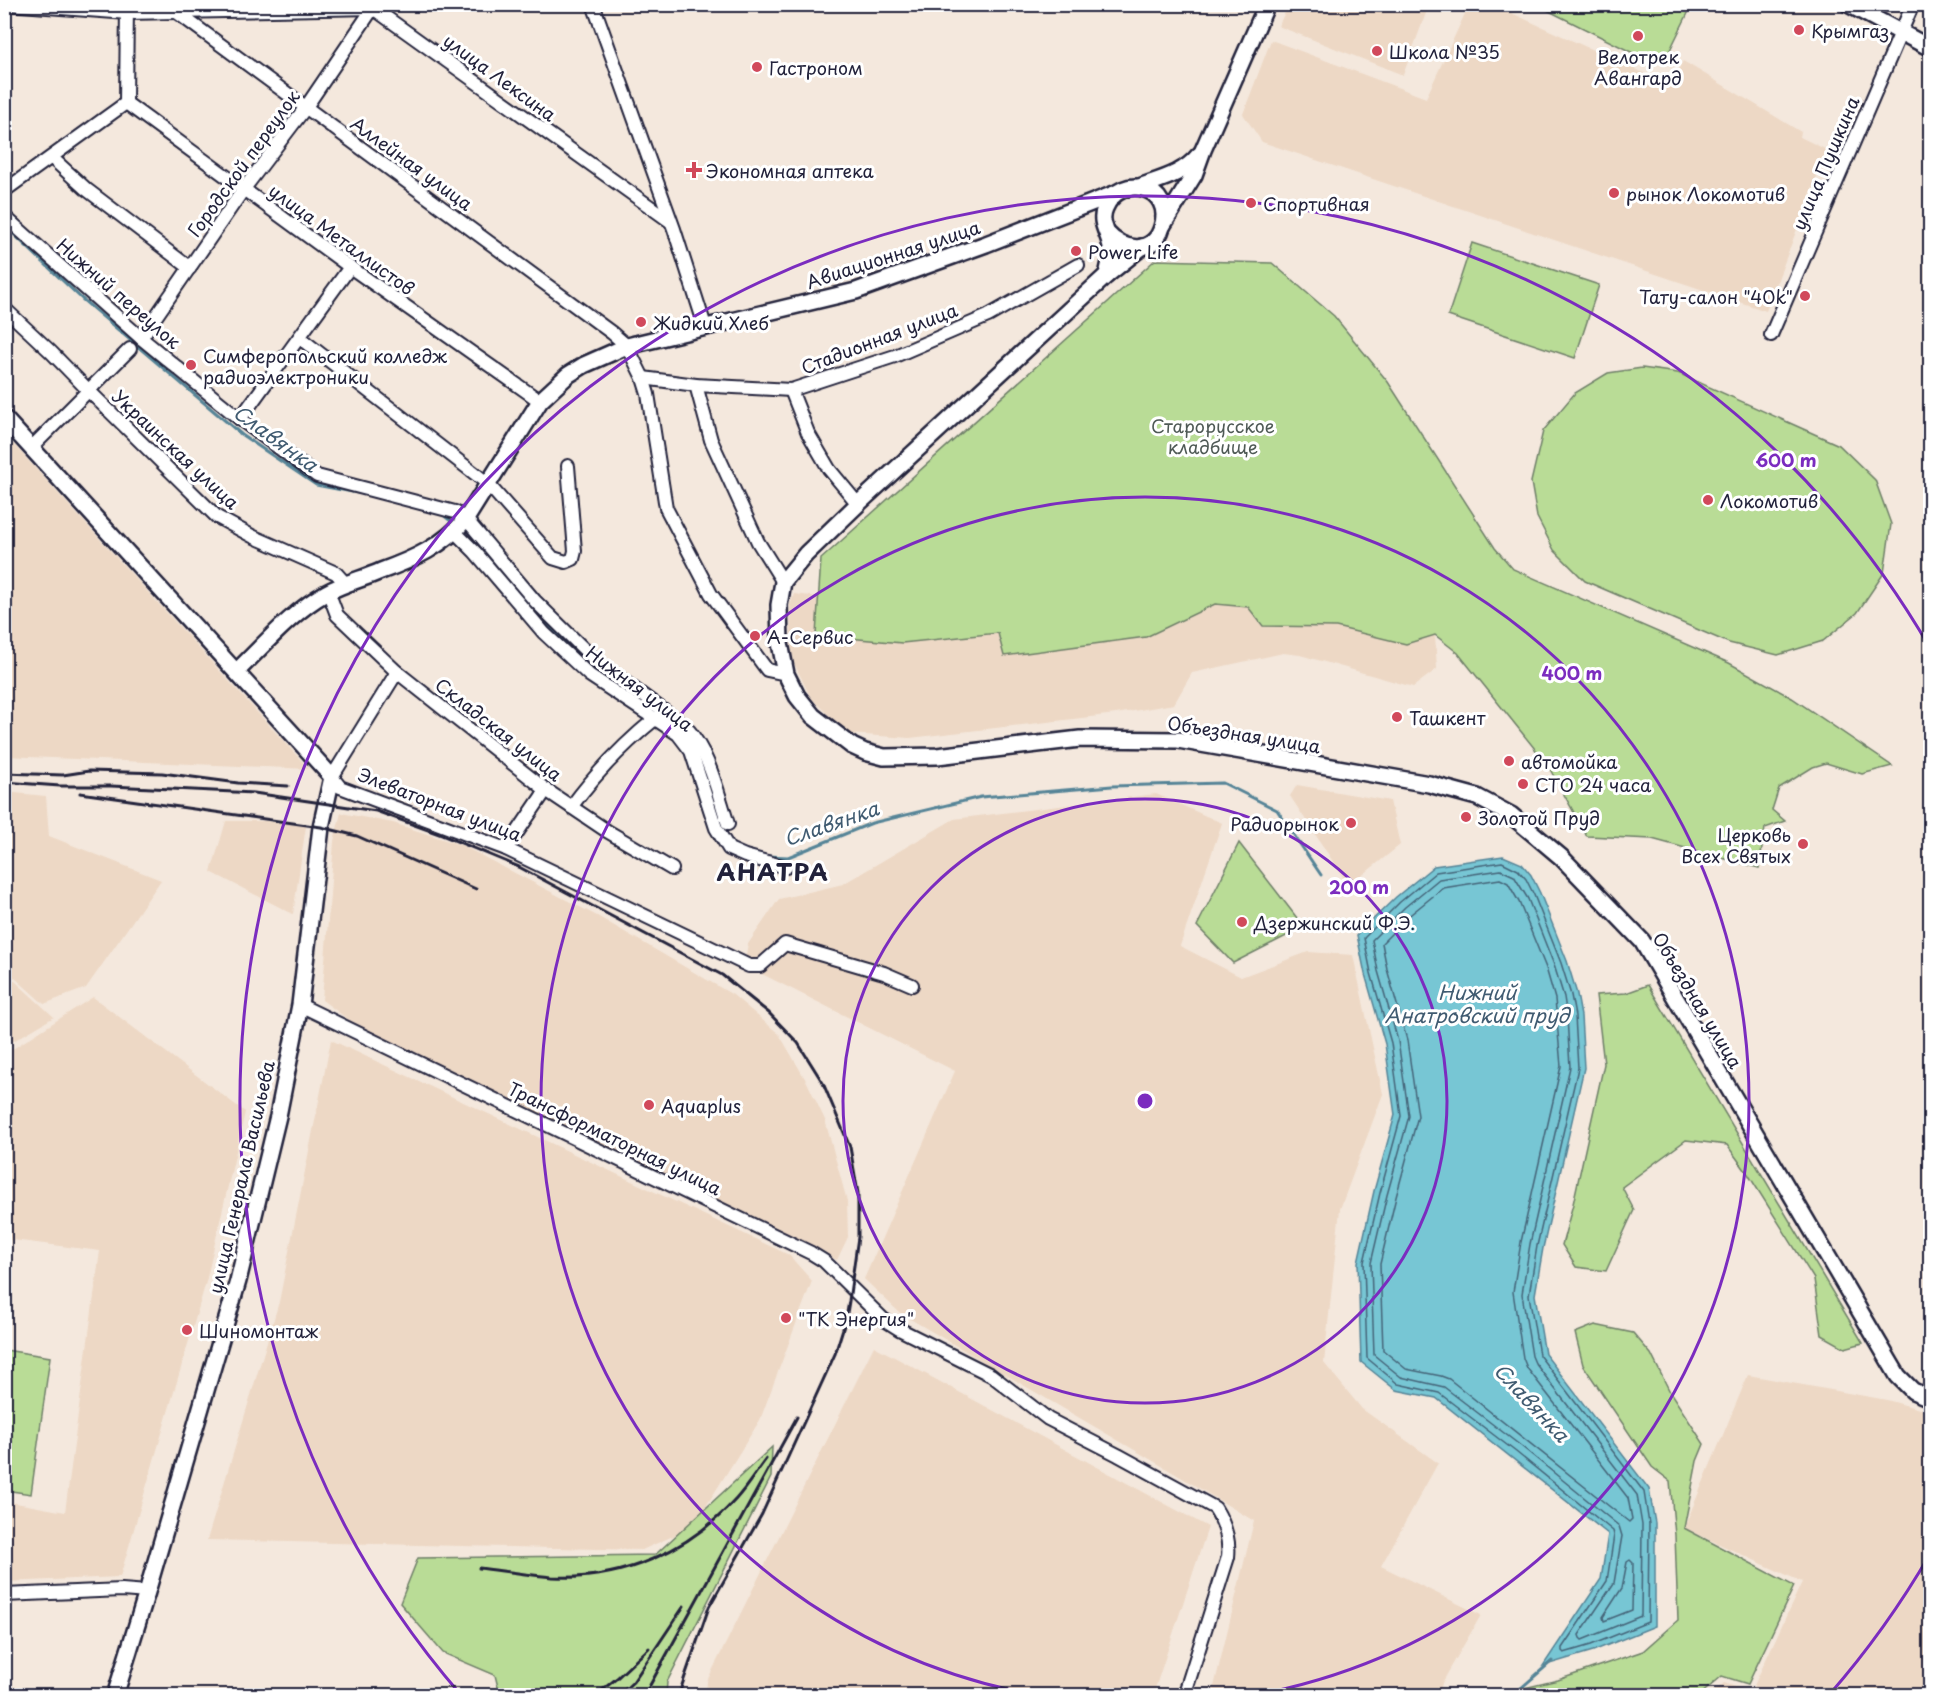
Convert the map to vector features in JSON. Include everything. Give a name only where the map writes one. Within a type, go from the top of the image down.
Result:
[{"type":"main road","points":[[1163,225],[1194,175],[1267,4]]},
{"type":"main road","points":[[1848,4],[1930,48]]},
{"type":"main road","points":[[1107,275],[1112,250],[1105,229],[1104,210],[1114,194],[1183,170],[1192,164],[1203,150]]},
{"type":"main road","points":[[783,582],[806,554],[858,504],[1107,275],[1158,237],[1165,218],[1161,202],[1149,190],[1139,187]]},
{"type":"main road","name":"Авиационная улица","points":[[237,671],[308,603],[345,583],[381,572],[432,550],[454,532],[466,519],[540,401],[568,375],[584,365],[627,346],[856,291],[1114,194]]},
{"type":"main road","points":[[1076,209],[1089,213],[1114,242],[1128,248],[1142,247]]},
{"type":"main road","name":"Элеваторная улица","points":[[4,418],[332,777]]},
{"type":"main road","name":"Объездная улица","points":[[783,582],[778,625],[781,656],[786,674],[797,696],[813,716],[852,746],[865,752],[884,757],[937,756],[1080,739],[1178,740],[1429,784],[1477,797],[1511,815],[1561,857],[1642,941],[1898,1376],[1913,1391],[1930,1398]]},
{"type":"main road","name":"улица Генерала Васильева","points":[[115,1695],[238,1281],[278,1116],[300,1005],[321,827],[332,777]]},
{"type":"street","points":[[7,4],[175,11],[374,8]]},
{"type":"street","points":[[593,4],[705,326]]},
{"type":"street","name":"улица Пушкина","points":[[1771,335],[1913,4]]},
{"type":"street","name":"улица Лексина","points":[[374,8],[670,221]]},
{"type":"street","name":"Городской переулок","points":[[141,338],[243,190],[306,107],[374,8]]},
{"type":"street","points":[[4,191],[126,103],[127,9]]},
{"type":"street","name":"Аллейная улица","points":[[175,11],[627,346]]},
{"type":"street","name":"улица Металлистов","points":[[126,103],[243,190],[540,401]]},
{"type":"street","points":[[52,158],[86,189],[190,268]]},
{"type":"street","name":"Нижний переулок","points":[[4,216],[141,338],[240,419],[317,476],[454,512],[466,519]]},
{"type":"street","name":"Стадионная улица","points":[[643,378],[696,386],[791,390],[895,356],[988,316],[1078,265]]},
{"type":"street","points":[[240,419],[350,267]]},
{"type":"street","name":"Украинская улица","points":[[4,308],[217,517],[252,536],[336,573],[345,583]]},
{"type":"street","points":[[300,338],[487,483],[553,558],[566,562],[573,559],[575,551],[568,466]]},
{"type":"street","points":[[627,346],[643,378],[648,394],[666,508],[711,594],[767,670],[786,674]]},
{"type":"street","points":[[32,447],[130,349]]},
{"type":"street","points":[[696,386],[711,441],[758,542],[783,582]]},
{"type":"street","points":[[791,390],[808,433],[829,469],[858,504]]},
{"type":"street","name":"Нижняя улица","points":[[466,519],[535,601],[596,662],[686,727],[703,751],[728,824]]},
{"type":"street","name":"Нижняя улица","points":[[454,532],[475,552],[544,633],[589,675],[678,734],[691,750],[716,828],[729,849],[745,856],[786,867]]},
{"type":"street","name":"Складская улица","points":[[328,591],[337,615],[397,672],[546,790],[607,831],[672,869]]},
{"type":"street","name":"улица Генерала Васильева","points":[[332,777],[397,672]]},
{"type":"street","points":[[571,807],[613,756],[656,718]]},
{"type":"street","name":"Элеваторная улица","points":[[332,777],[340,787],[506,849],[749,966],[760,966],[786,944],[884,973],[912,985]]},
{"type":"street","points":[[506,849],[546,790]]},
{"type":"street","name":"Трансформаторная улица","points":[[300,1005],[811,1253],[824,1261],[883,1319],[898,1329],[991,1375],[1048,1419],[1215,1508],[1226,1531],[1229,1544],[1228,1557],[1184,1695]]},
{"type":"street","points":[[4,1595],[122,1590],[147,1592]]},
{"type":"shaded area","name":"Школа №35","points":[[1289,4],[1429,5],[1403,75],[1278,26]]},
{"type":"shaded area","name":"рынок Локомотив","points":[[1469,5],[1494,5],[1670,85],[1683,61],[1801,132],[1800,137],[1827,150],[1766,311],[1262,142],[1243,114],[1271,40],[1426,98]]},
{"type":"shaded area","points":[[5,435],[309,769],[5,756]]},
{"type":"shaded area","points":[[794,594],[819,597],[817,635],[902,643],[998,633],[1005,656],[1146,637],[1215,604],[1248,607],[1263,626],[1336,627],[1406,644],[1435,635],[1437,669],[1413,687],[1300,655],[1283,653],[1192,673],[1174,704],[1116,714],[910,738],[848,734],[811,698],[792,659],[790,605]]},
{"type":"shaded area","name":"Радиорынок","points":[[1297,785],[1390,801],[1400,845],[1349,886],[1290,796]]},
{"type":"shaded area","points":[[5,792],[46,796],[49,836],[161,880],[86,988],[44,1004],[5,969]]},
{"type":"shaded area","points":[[1156,794],[1222,823],[1180,946],[1241,977],[1308,952],[1353,955],[1383,1094],[1340,1209],[1324,1363],[1362,1409],[1438,1463],[1381,1566],[1481,1615],[1442,1683],[1439,1695],[1212,1695],[1254,1521],[900,1313],[864,1279],[955,1071],[744,965],[748,944],[779,899],[843,884],[954,819]]},
{"type":"shaded area","points":[[341,813],[393,823],[461,845],[599,917],[733,995],[779,1034],[807,1082],[825,1120],[847,1201],[848,1237],[837,1260],[444,1068],[349,1020],[322,1000],[334,841]]},
{"type":"shaded area","points":[[226,821],[265,821],[306,826],[293,914],[211,872]]},
{"type":"shaded area","points":[[5,972],[54,1017],[4,1046]]},
{"type":"shaded area","points":[[93,997],[245,1112],[206,1282],[120,1577],[5,1582],[5,1501],[65,1512],[100,1251],[5,1239],[5,1054]]},
{"type":"shaded area","points":[[331,1040],[789,1255],[812,1281],[760,1420],[693,1527],[642,1550],[207,1540],[279,1302]]},
{"type":"shaded area","points":[[874,1346],[1208,1527],[1153,1695],[706,1695],[707,1681]]},
{"type":"shaded area","points":[[1748,1375],[1887,1400],[1930,1412],[1930,1695],[1710,1695],[1724,1683],[1751,1692],[1802,1582],[1684,1528]]},
{"type":"green space","name":"Велотрек Авангард","points":[[1537,5],[1692,5],[1668,54],[1649,61]]},
{"type":"green space","points":[[1472,243],[1599,285],[1575,358],[1448,316]]},
{"type":"green space","name":"Старорусское кладбище","points":[[1155,260],[1272,263],[1334,316],[1388,382],[1495,548],[1513,569],[1729,663],[1792,698],[1892,766],[1862,774],[1826,763],[1813,767],[1779,788],[1772,810],[1785,821],[1765,828],[1759,868],[1652,839],[1587,836],[1547,764],[1458,653],[1435,635],[1406,644],[1336,627],[1263,626],[1248,607],[1215,604],[1146,637],[1004,656],[998,633],[902,643],[816,635],[821,559]]},
{"type":"green space","name":"Локомотив","points":[[1642,368],[1678,373],[1839,445],[1875,480],[1891,524],[1884,573],[1857,613],[1823,641],[1778,655],[1729,643],[1585,581],[1554,550],[1537,517],[1531,482],[1543,431],[1575,393],[1608,373]]},
{"type":"green space","points":[[1239,843],[1304,927],[1233,963],[1197,926]]},
{"type":"green space","points":[[1648,985],[1863,1343],[1845,1348],[1822,1335],[1814,1279],[1748,1174],[1727,1145],[1686,1140],[1622,1187],[1634,1210],[1606,1271],[1576,1267],[1562,1245],[1604,1064],[1596,995],[1626,993]]},
{"type":"green space","points":[[1595,1325],[1633,1333],[1651,1354],[1670,1392],[1704,1444],[1697,1461],[1684,1528],[1794,1586],[1748,1684],[1722,1676],[1700,1695],[1495,1695],[1558,1680],[1643,1651],[1678,1620],[1675,1535],[1670,1481],[1652,1467],[1583,1365],[1575,1333]]},
{"type":"green space","points":[[5,1350],[50,1357],[31,1494],[5,1490]]},
{"type":"green space","points":[[772,1447],[771,1477],[667,1682],[666,1695],[500,1695],[495,1675],[443,1653],[400,1603],[418,1558],[655,1555]]},
{"type":"water","name":"Нижний Анатровский пруд","points":[[1503,856],[1522,864],[1531,875],[1540,893],[1567,961],[1581,1016],[1584,1068],[1543,1248],[1535,1295],[1545,1354],[1649,1489],[1655,1523],[1655,1626],[1593,1651],[1543,1666],[1601,1579],[1608,1534],[1436,1398],[1396,1390],[1361,1362],[1358,1262],[1374,1191],[1395,1115],[1385,1044],[1365,974],[1357,935],[1396,897],[1434,866]]},
{"type":"waterway","name":"Славянка","points":[[4,225],[82,299],[242,435],[316,485],[363,494]]},
{"type":"waterway","name":"Славянка","points":[[442,514],[452,522]]},
{"type":"waterway","name":"Славянка","points":[[524,600],[592,669],[629,692]]},
{"type":"waterway","name":"Славянка","points":[[703,767],[714,804]]},
{"type":"waterway","name":"Славянка","points":[[767,856],[788,857],[872,823],[981,797],[1112,786],[1223,783],[1277,810],[1321,875]]},
{"type":"waterway","name":"Славянка","points":[[719,819],[728,837]]},
{"type":"waterway","name":"Славянка","points":[[1512,1696],[1552,1661]]},
{"type":"railway","points":[[4,773],[63,775],[89,771],[162,773],[238,783],[288,786]]},
{"type":"railway","points":[[4,782],[254,793],[376,811],[519,867],[722,975],[769,1013],[798,1043],[823,1083],[850,1147],[858,1193],[858,1237],[846,1319],[835,1354],[762,1514],[709,1607],[680,1696]]},
{"type":"railway","points":[[80,793],[321,827],[357,836],[476,889]]},
{"type":"railway","points":[[644,1696],[797,1417]]},
{"type":"railway","points":[[479,1568],[552,1577],[578,1577],[604,1574],[653,1559],[676,1548],[717,1517],[740,1494],[766,1459]]},
{"type":"railway","points":[[618,1696],[633,1682],[684,1606]]},
{"type":"railway","points":[[595,1696],[649,1648]]},
{"type":"place","name":"Крымгаз","points":[[1799,30]]},
{"type":"place","name":"Велотрек Авангард","points":[[1638,36]]},
{"type":"place","name":"Школа №35","points":[[1377,51]]},
{"type":"place","name":"Гастроном","points":[[757,67]]},
{"type":"place","name":"Экономная аптека","points":[[694,170]]},
{"type":"place","name":"рынок Локомотив","points":[[1614,193]]},
{"type":"place","name":"Спортивная","points":[[1251,203]]},
{"type":"place","name":"Power Life","points":[[1076,251]]},
{"type":"place","name":"Тату-салон \"40k\"","points":[[1805,296]]},
{"type":"place","name":"Жидкий Хлеб","points":[[641,322]]},
{"type":"place","name":"Симферопольский колледж радиоэлектроники","points":[[191,365]]},
{"type":"place","name":"Локомотив","points":[[1708,500]]},
{"type":"place","name":"А-Сервис","points":[[755,636]]},
{"type":"place","name":"Ташкент","points":[[1397,717]]},
{"type":"place","name":"автомойка","points":[[1509,761]]},
{"type":"place","name":"СТО 24 часа","points":[[1523,784]]},
{"type":"place","name":"Золотой Пруд","points":[[1466,817]]},
{"type":"place","name":"Радиорынок","points":[[1351,823]]},
{"type":"place","name":"Церковь Всех Святых","points":[[1803,844]]},
{"type":"place","name":"Дзержинский Ф.Э.","points":[[1242,922]]},
{"type":"place","name":"Aquaplus","points":[[649,1105]]},
{"type":"place","name":"\"ТК Энергия\"","points":[[786,1318]]},
{"type":"place","name":"Шиномонтаж","points":[[187,1330]]},
{"type":"district","name":"АНАТРА","points":[[773,871]]}]
